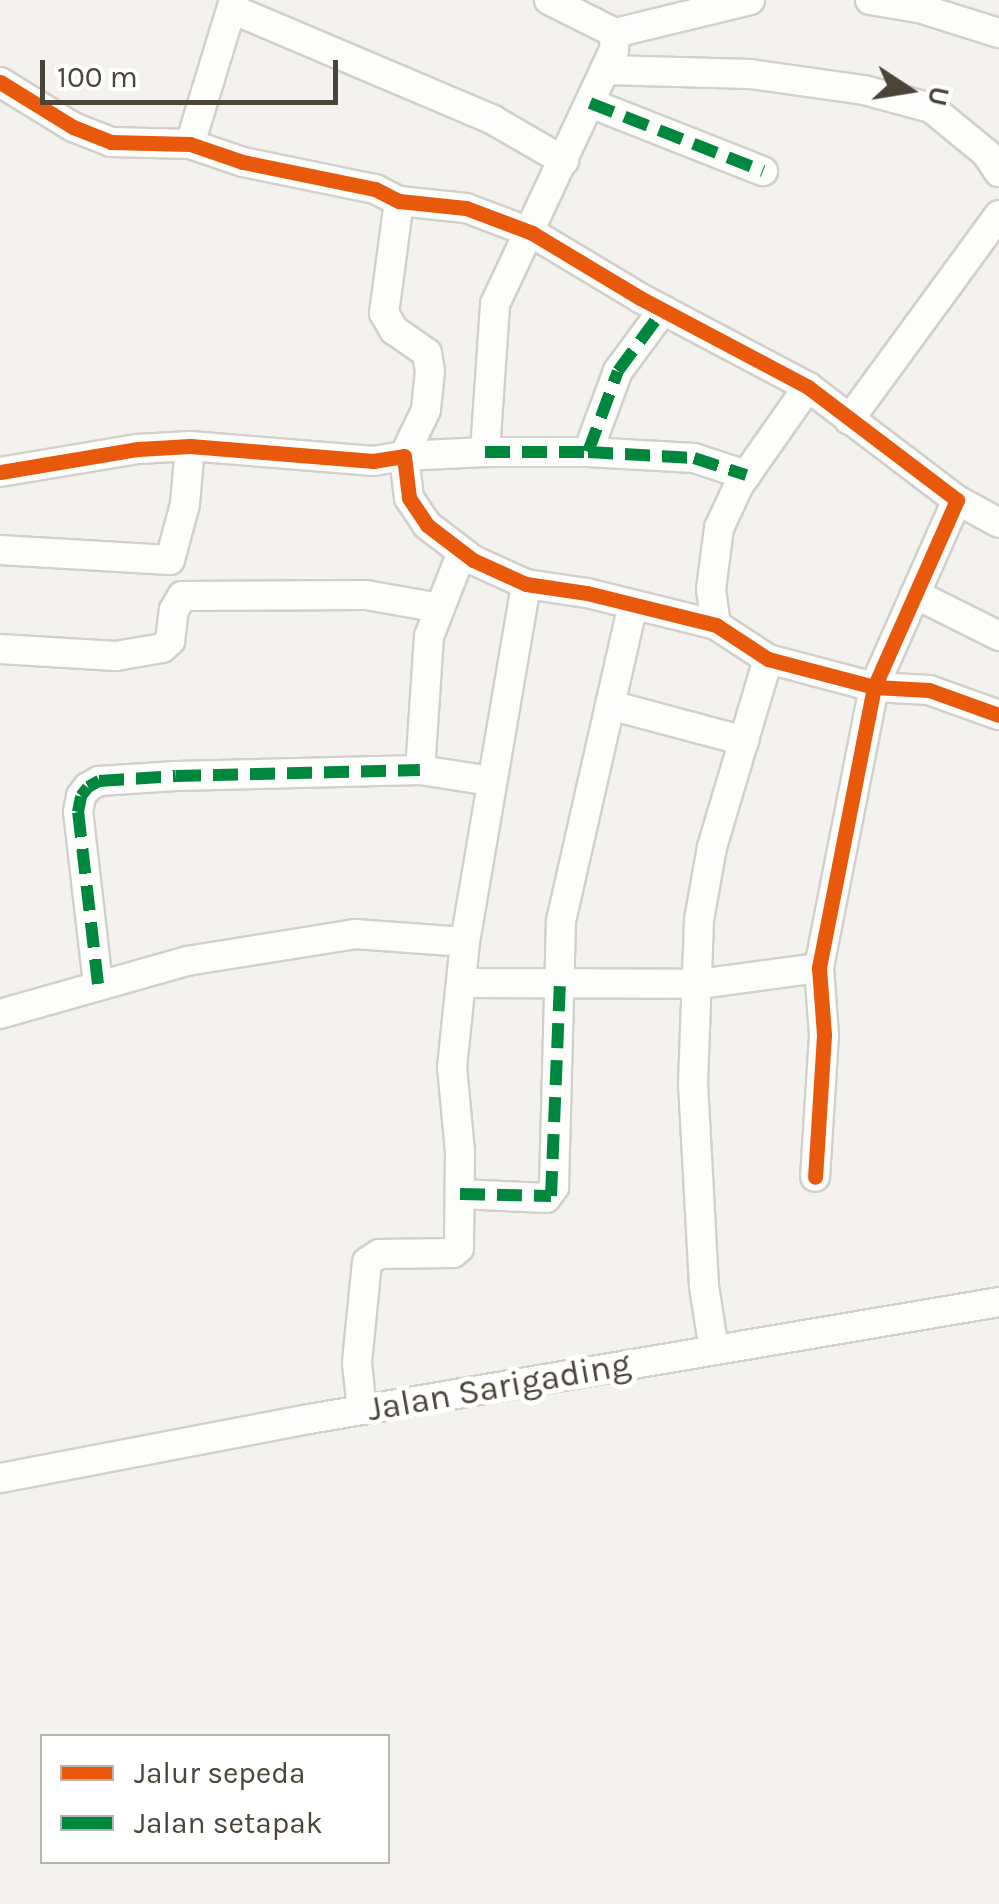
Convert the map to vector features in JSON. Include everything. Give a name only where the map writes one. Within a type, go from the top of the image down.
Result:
[{"type":"street","points":[[549,0],[616,33],[750,0]]},
{"type":"street","points":[[870,0],[919,8],[999,33]]},
{"type":"street","points":[[190,144],[233,4],[493,120],[564,162]]},
{"type":"street","points":[[486,452],[495,304],[510,264],[532,233],[564,162],[605,70],[616,33]]},
{"type":"street","points":[[605,70],[750,74],[864,90],[931,108],[986,153],[999,172]]},
{"type":"street","points":[[0,82],[73,127],[112,142],[190,144],[293,174],[375,189],[399,201],[466,208],[532,233],[662,310],[808,388],[957,500],[999,523]]},
{"type":"street","points":[[590,103],[763,171]]},
{"type":"street","points":[[399,201],[384,312],[394,330],[428,353],[426,410],[404,456],[413,508],[427,525],[462,552],[526,584],[716,624],[768,659],[874,687],[930,690],[999,716]]},
{"type":"street","points":[[850,420],[999,215]]},
{"type":"street","points":[[588,452],[618,370],[662,310]]},
{"type":"street","points":[[716,624],[712,589],[719,528],[746,476],[808,388]]},
{"type":"street","points":[[0,550],[170,560],[185,504],[190,446]]},
{"type":"street","points":[[0,472],[138,449],[190,446],[374,461],[486,452],[588,452],[694,458],[746,476]]},
{"type":"street","points":[[816,1177],[824,1035],[819,968],[874,687],[957,500]]},
{"type":"street","points":[[420,770],[428,636],[462,552]]},
{"type":"street","points":[[362,1410],[358,1362],[367,1262],[379,1254],[453,1253],[460,1241],[452,1067],[464,983],[465,942],[526,584]]},
{"type":"street","points":[[0,649],[116,656],[162,648],[170,641],[176,604],[182,596],[366,594],[440,608]]},
{"type":"street","points":[[916,594],[999,636]]},
{"type":"street","points":[[460,1194],[551,1196],[561,921],[633,604]]},
{"type":"street","points":[[714,1350],[706,1319],[694,1103],[699,920],[712,847],[768,659]]},
{"type":"street","points":[[610,705],[744,741]]},
{"type":"street","points":[[98,984],[78,812],[80,796],[99,781],[420,770],[492,781]]},
{"type":"street","points":[[0,1014],[188,962],[356,934],[465,942]]},
{"type":"street","points":[[464,983],[699,984],[819,968]]},
{"type":"street","name":"Jalan Sarigading","points":[[0,1478],[362,1410],[999,1302]]},
{"type":"marked path","points":[[590,103],[763,171]]},
{"type":"marked path","points":[[588,452],[618,371],[663,310]]},
{"type":"marked path","points":[[485,452],[694,458],[746,475]]},
{"type":"marked path","points":[[98,984],[78,812],[81,796],[88,787],[99,781],[176,776],[420,770]]},
{"type":"marked path","points":[[460,1194],[551,1196],[560,982]]},
{"type":"cycle path","points":[[0,82],[73,127],[111,142],[190,144],[243,162],[375,189],[399,201],[466,208],[532,233],[640,298],[808,387],[957,500],[874,687],[819,968],[824,1035],[815,1177]]},
{"type":"cycle path","points":[[0,472],[138,449],[190,446],[373,461],[404,456],[409,498],[427,525],[473,560],[526,584],[587,593],[716,625],[768,659],[874,687],[929,690],[999,715]]}]
